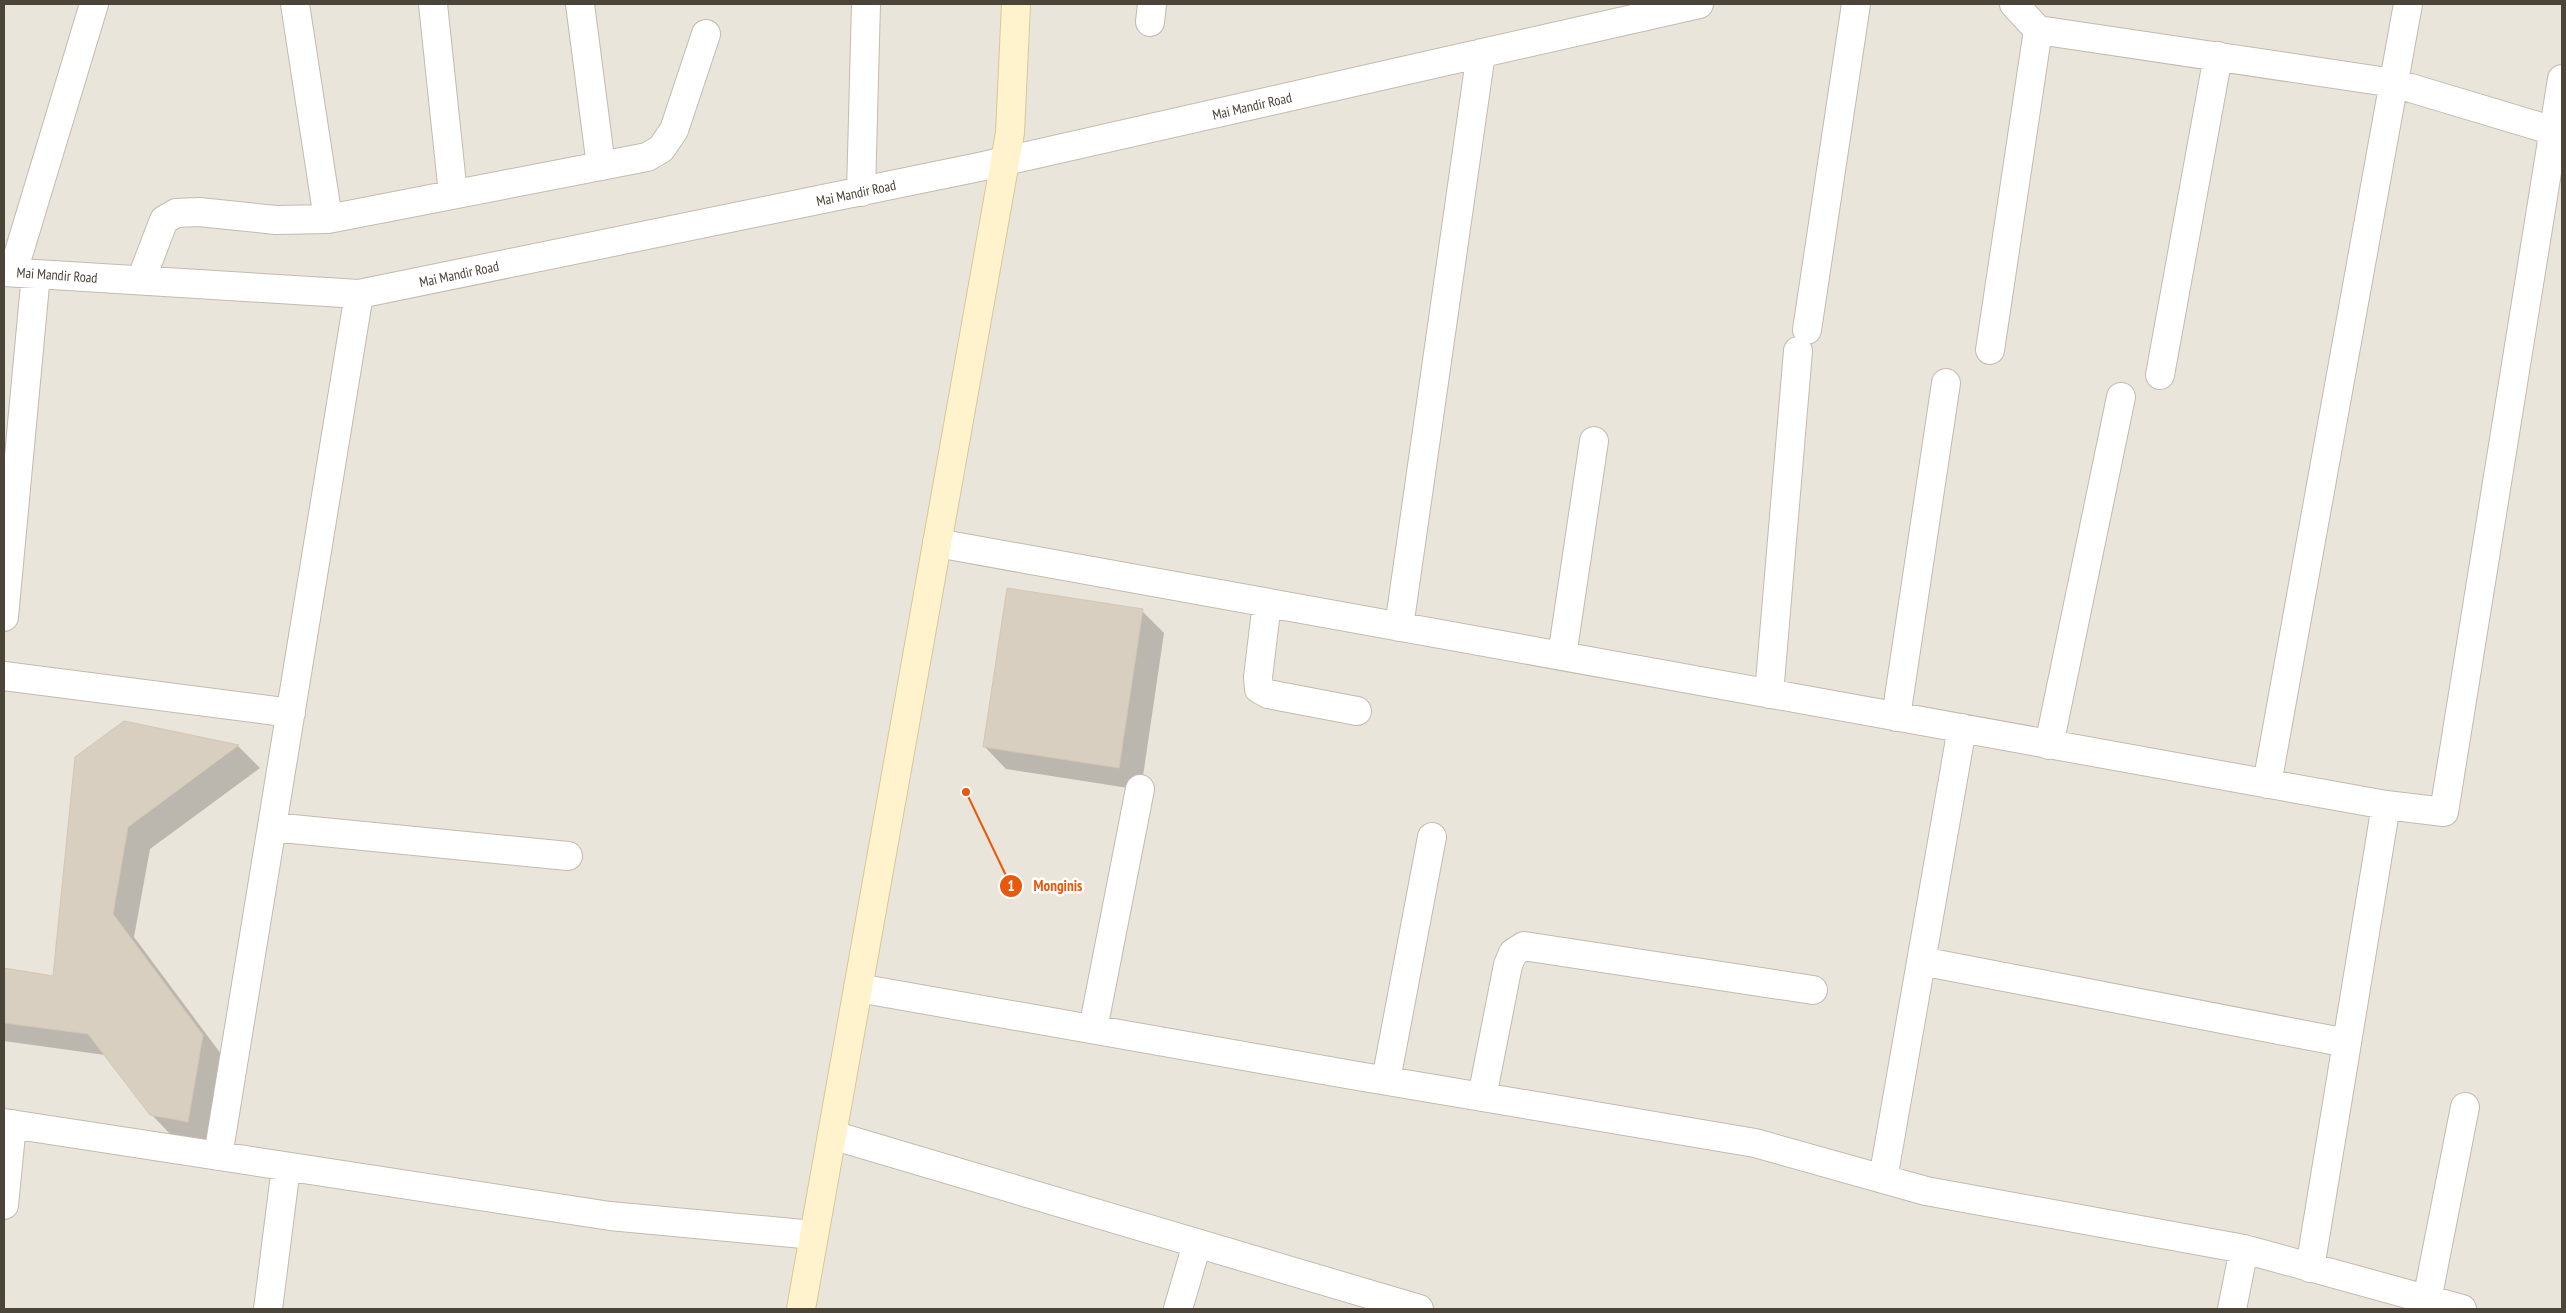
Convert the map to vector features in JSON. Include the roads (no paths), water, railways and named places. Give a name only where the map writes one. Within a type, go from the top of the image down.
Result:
[{"type":"main road","points":[[801,1309],[1010,133],[1016,4]]},
{"type":"street","points":[[4,617],[18,272],[94,4]]},
{"type":"street","points":[[295,4],[328,219]]},
{"type":"street","points":[[433,4],[452,194]]},
{"type":"street","points":[[580,4],[601,166]]},
{"type":"street","points":[[861,192],[866,4]]},
{"type":"street","name":"Mai Mandir Road","points":[[18,272],[359,294],[1005,162],[1699,4]]},
{"type":"street","points":[[1769,694],[1802,341],[1856,4]]},
{"type":"street","points":[[2014,4],[2038,30],[2394,82],[2554,130]]},
{"type":"street","points":[[2266,784],[2408,4]]},
{"type":"street","points":[[1990,350],[2038,30]]},
{"type":"street","points":[[141,280],[164,220],[176,213],[199,212],[276,220],[328,219],[647,157],[661,149],[674,130],[706,34]]},
{"type":"street","points":[[1399,627],[1481,53]]},
{"type":"street","points":[[2160,375],[2218,56]]},
{"type":"street","points":[[937,543],[2266,784],[2386,805],[2444,812],[2562,79]]},
{"type":"street","points":[[218,1156],[359,294]]},
{"type":"street","points":[[1896,717],[1946,383]]},
{"type":"street","points":[[2049,744],[2121,397]]},
{"type":"street","points":[[1562,656],[1594,441]]},
{"type":"street","points":[[1267,603],[1258,677],[1259,689],[1268,694],[1357,711]]},
{"type":"street","points":[[4,676],[291,713]]},
{"type":"street","points":[[1883,1179],[1962,728]]},
{"type":"street","points":[[1093,1029],[1140,789]]},
{"type":"street","points":[[2310,1268],[2386,805]]},
{"type":"street","points":[[272,827],[568,856]]},
{"type":"street","points":[[1386,1080],[1432,838]]},
{"type":"street","points":[[1482,1097],[1508,966],[1513,953],[1524,946],[1813,990]]},
{"type":"street","points":[[1921,961],[2347,1043]]},
{"type":"street","points":[[858,988],[1755,1143],[1926,1192],[2244,1249],[2462,1309]]},
{"type":"street","points":[[2427,1300],[2465,1107]]},
{"type":"street","points":[[4,1205],[8,1123],[610,1216],[814,1235]]},
{"type":"street","points":[[832,1135],[1420,1309]]},
{"type":"street","points":[[268,1309],[286,1166]]},
{"type":"street","points":[[1178,1309],[1197,1244]]},
{"type":"street","points":[[2232,1309],[2244,1249]]},
{"type":"place","name":"Monginis","points":[[966,792]]}]
